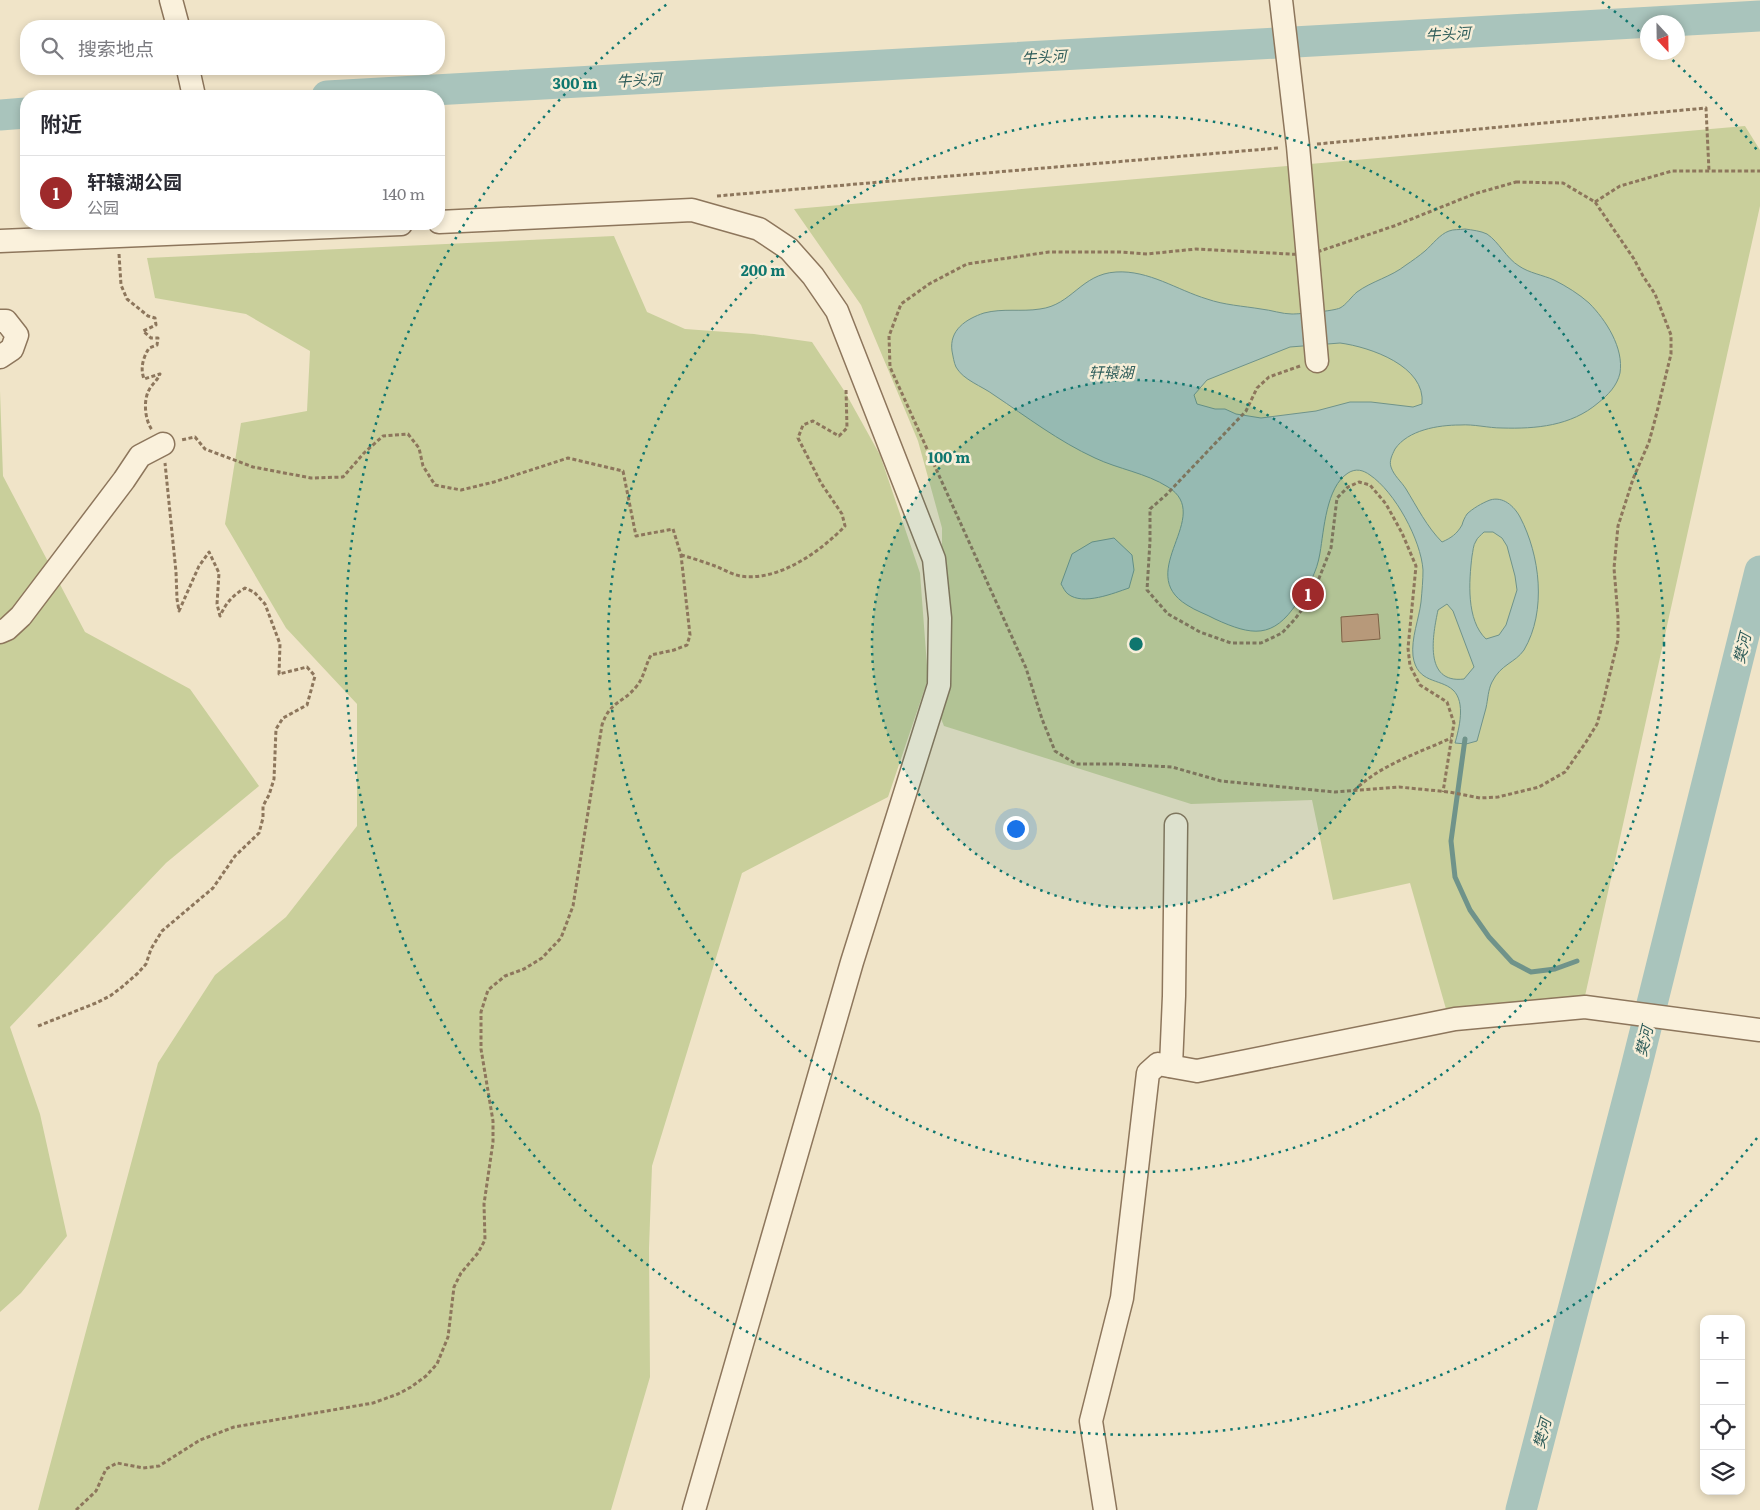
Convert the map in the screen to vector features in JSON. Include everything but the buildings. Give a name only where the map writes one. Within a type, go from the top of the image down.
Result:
[{"type":"street","points":[[171,0],[176,20]]},
{"type":"street","points":[[1281,0],[1298,146],[1317,361]]},
{"type":"street","points":[[189,75],[193,90]]},
{"type":"street","points":[[445,222],[692,210],[759,229],[789,249],[813,276],[838,311],[934,559],[940,618],[939,685],[852,962],[694,1510]]},
{"type":"street","points":[[0,241],[119,236],[197,230]]},
{"type":"street","points":[[0,320],[6,321],[17,335],[12,349],[0,358]]},
{"type":"street","points":[[0,632],[7,629],[21,616],[140,456],[163,444]]},
{"type":"street","points":[[1171,1066],[1174,996],[1176,825]]},
{"type":"street","points":[[1105,1510],[1091,1421],[1122,1298],[1148,1073],[1158,1064],[1197,1071],[1455,1019],[1585,1007],[1760,1030]]},
{"type":"path","points":[[692,210],[704,197],[1298,146],[1706,108],[1709,171]]},
{"type":"path","points":[[1595,202],[1620,186],[1672,171],[1760,171]]},
{"type":"path","points":[[1516,182],[1563,183],[1595,202],[1634,259],[1655,294],[1671,335],[1671,354],[1649,442],[1633,479],[1618,526],[1614,568],[1618,640],[1603,703],[1597,724],[1577,757],[1565,772],[1539,787],[1498,797],[1480,798],[1449,792],[1399,787],[1335,792],[1221,781],[1172,767],[1076,764],[1055,750],[1042,719],[1026,668],[890,368],[889,336],[901,304],[929,284],[967,264],[1049,252],[1147,254],[1196,249],[1308,255],[1394,226],[1474,194],[1516,182]]},
{"type":"path","points":[[38,1026],[110,996],[138,973],[146,964],[151,949],[162,931],[213,888],[235,856],[259,832],[263,818],[263,806],[274,779],[276,729],[283,718],[308,705],[315,676],[307,667],[279,674],[280,644],[265,604],[254,592],[245,588],[234,595],[225,605],[220,616],[217,604],[220,573],[209,552],[199,566],[180,611],[177,599],[163,444],[160,435],[152,430],[148,424],[146,405],[146,396],[160,374],[144,379],[141,372],[144,357],[149,348],[156,345],[158,338],[151,338],[143,331],[156,325],[155,318],[148,316],[127,299],[121,285],[119,236]]},
{"type":"path","points":[[1317,361],[1269,377],[1257,388],[1246,411],[1166,495],[1150,509],[1147,590],[1168,614],[1200,632],[1231,643],[1261,643],[1282,633],[1312,596],[1331,548],[1337,498],[1348,487],[1359,482],[1370,485],[1386,504],[1402,533],[1416,566],[1408,648],[1410,666],[1420,685],[1447,702],[1454,724],[1443,792]]},
{"type":"path","points":[[681,554],[737,575],[765,576],[812,555],[845,526],[842,514],[821,483],[798,438],[803,426],[813,421],[840,436],[847,428],[845,374],[860,371]]},
{"type":"path","points":[[76,1510],[96,1492],[106,1469],[117,1463],[143,1468],[159,1466],[200,1440],[223,1430],[258,1422],[373,1403],[411,1387],[426,1376],[437,1364],[448,1338],[454,1287],[461,1273],[485,1240],[484,1204],[493,1142],[493,1121],[482,1049],[481,1012],[488,990],[505,976],[524,969],[542,958],[561,938],[573,906],[602,725],[606,713],[634,689],[642,679],[651,655],[687,645],[690,635],[681,554],[673,530],[636,536],[623,471],[568,458],[494,482],[461,490],[435,485],[423,466],[419,448],[408,434],[383,436],[364,453],[344,477],[311,478],[253,468],[205,449],[195,437],[163,444]]},
{"type":"path","points":[[1354,791],[1365,779],[1452,738]]},
{"type":"green space","points":[[1745,126],[1760,150],[1760,206],[1583,1005],[1450,1023],[1410,883],[1333,900],[1312,800],[1191,804],[944,726],[932,697],[942,659],[942,528],[918,441],[861,305],[794,209]]},
{"type":"green space","points":[[614,236],[647,312],[685,329],[754,334],[812,342],[845,392],[880,455],[920,573],[928,679],[888,797],[742,873],[652,1166],[649,1248],[650,1377],[611,1510],[38,1510],[158,1063],[215,975],[286,917],[357,826],[357,704],[286,628],[225,524],[241,423],[307,411],[310,351],[246,314],[155,298],[147,258]]},
{"type":"green space","points":[[0,391],[3,476],[85,632],[190,689],[259,786],[166,863],[10,1027],[40,1114],[67,1236],[21,1293],[0,1312]]},
{"type":"water","name":"轩辕湖","points":[[1465,229],[1487,234],[1519,266],[1554,280],[1572,290],[1589,303],[1602,318],[1612,335],[1621,364],[1619,378],[1612,390],[1588,411],[1576,417],[1540,427],[1528,428],[1451,425],[1433,428],[1408,437],[1395,449],[1392,456],[1390,465],[1392,470],[1442,542],[1456,533],[1467,514],[1472,510],[1490,500],[1499,499],[1508,503],[1518,513],[1532,548],[1536,565],[1538,601],[1531,635],[1524,650],[1500,671],[1492,682],[1477,741],[1466,744],[1455,743],[1460,716],[1457,695],[1448,686],[1424,676],[1415,665],[1413,649],[1421,602],[1423,570],[1421,558],[1412,531],[1405,518],[1389,493],[1370,475],[1359,470],[1351,471],[1335,488],[1327,510],[1319,560],[1312,580],[1288,615],[1279,623],[1261,631],[1240,629],[1190,607],[1173,592],[1168,577],[1170,561],[1183,513],[1180,499],[1168,487],[1151,478],[1104,462],[1068,444],[963,376],[954,361],[952,351],[953,337],[965,322],[984,313],[1005,310],[1033,310],[1051,306],[1060,302],[1094,278],[1104,274],[1128,272],[1140,274],[1213,301],[1227,304],[1288,314],[1324,311],[1340,308],[1363,288],[1394,273],[1423,253],[1446,232]],"holes":[[[1340,343],[1380,354],[1406,369],[1415,379],[1421,391],[1422,404],[1413,407],[1371,402],[1350,402],[1316,411],[1261,418],[1197,404],[1194,395],[1207,380],[1290,347]],[[1484,532],[1493,532],[1502,538],[1507,546],[1517,590],[1506,625],[1499,635],[1486,639],[1475,622],[1470,600],[1471,566],[1477,539]],[[1447,604],[1453,611],[1474,667],[1464,679],[1451,678],[1442,674],[1436,666],[1433,644],[1438,610]]]},
{"type":"water","points":[[1114,538],[1132,555],[1134,570],[1129,588],[1090,599],[1074,597],[1067,593],[1061,584],[1072,554],[1092,542]]},
{"type":"waterway","name":"牛头河","points":[[434,90],[1760,16]]},
{"type":"waterway","name":"牛头河","points":[[0,115],[20,113]]},
{"type":"waterway","name":"樊河","points":[[1521,1510],[1635,1072],[1760,571]]},
{"type":"waterway","points":[[1465,739],[1451,841],[1455,877],[1470,910],[1489,937],[1512,962],[1531,972],[1555,969],[1577,961]]},
{"type":"place","name":"轩辕湖公园","points":[[1308,594]]}]
